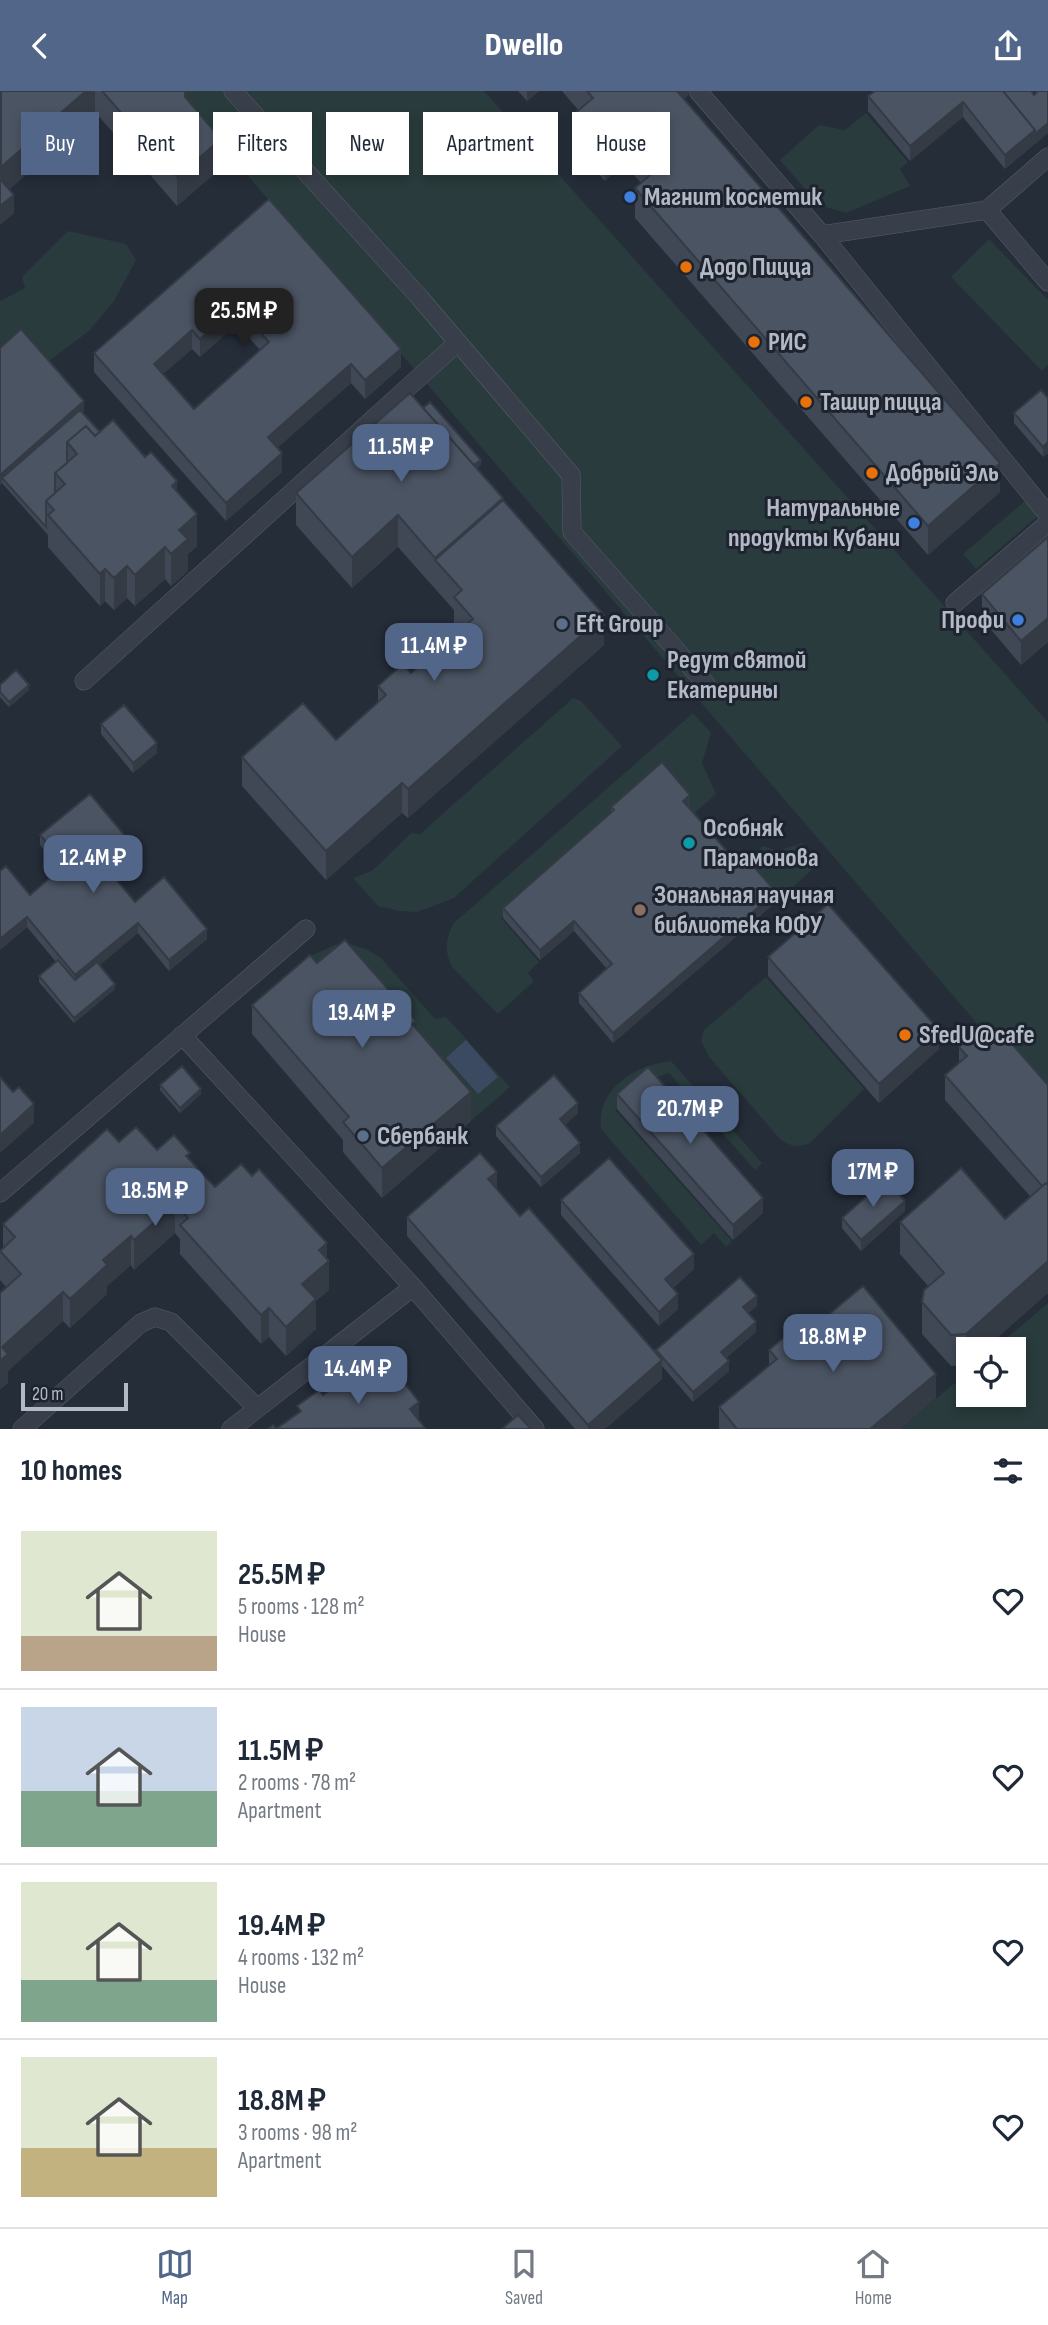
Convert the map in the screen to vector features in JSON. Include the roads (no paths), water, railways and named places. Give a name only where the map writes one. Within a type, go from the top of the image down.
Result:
[{"type":"lane","points":[[233,91],[420,298],[571,475],[572,532],[706,684]]},
{"type":"lane","points":[[698,91],[822,235],[1048,515]]},
{"type":"lane","points":[[822,235],[987,210],[1048,157]]},
{"type":"lane","points":[[987,210],[1048,282]]},
{"type":"lane","points":[[84,681],[457,343]]},
{"type":"lane","points":[[955,603],[1048,523]]},
{"type":"lane","points":[[0,1193],[306,929]]},
{"type":"lane","points":[[182,1035],[413,1287],[535,1429]]},
{"type":"lane","points":[[231,1429],[413,1287]]},
{"type":"lane","points":[[22,1429],[141,1323],[155,1317],[171,1322],[257,1408]]},
{"type":"water","points":[[466,1040],[498,1077],[478,1094],[446,1058]]},
{"type":"place","name":"Магнит косметик","points":[[630,197]]},
{"type":"place","name":"Додо Пицца","points":[[686,267]]},
{"type":"place","name":"РИС","points":[[754,342]]},
{"type":"place","name":"Ташир пицца","points":[[806,402]]},
{"type":"place","name":"Добрый Эль","points":[[872,473]]},
{"type":"place","name":"Натуральные продукты Кубани","points":[[914,523]]},
{"type":"place","name":"Профи","points":[[1018,620]]},
{"type":"place","name":"Eft Group","points":[[562,624]]},
{"type":"place","name":"Редут святой Екатерины","points":[[653,675]]},
{"type":"place","name":"Особняк Парамонова","points":[[689,843]]},
{"type":"place","name":"Зональная научная библиотека ЮФУ","points":[[640,910]]},
{"type":"place","name":"SfedU@cafe","points":[[905,1035]]},
{"type":"place","name":"Сбербанк","points":[[363,1136]]}]
